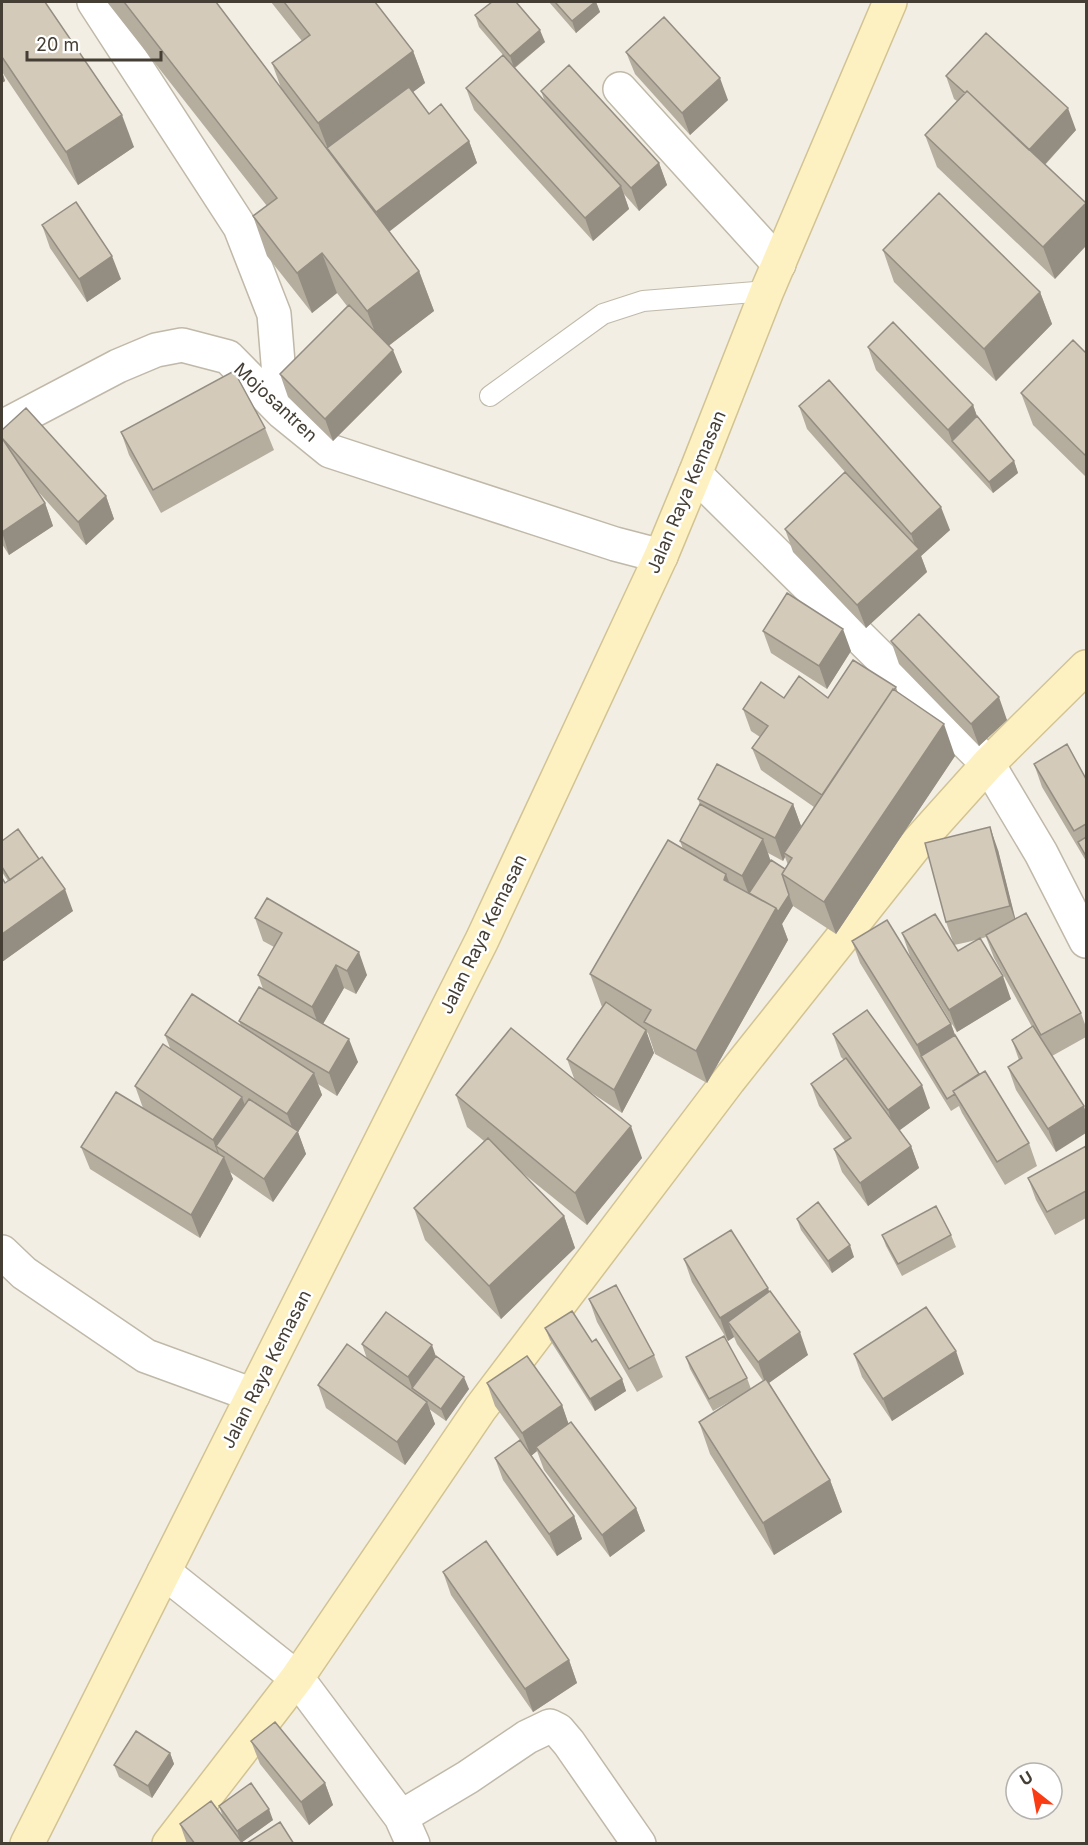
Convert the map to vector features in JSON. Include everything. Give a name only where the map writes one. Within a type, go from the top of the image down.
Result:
[{"type":"main road","name":"Jalan Raya Kemasan","points":[[27,1844],[482,940],[661,556],[773,278],[890,2]]},
{"type":"main road","points":[[168,1844],[297,1678],[480,1409],[729,1080],[918,842],[988,764],[1086,667]]},
{"type":"street","points":[[94,2],[240,227],[274,315],[282,412]]},
{"type":"street","points":[[620,89],[773,278]]},
{"type":"street","name":"Mojosantren","points":[[2,427],[118,366],[156,350],[182,345],[228,357],[282,412],[330,452],[615,544],[661,556]]},
{"type":"street","points":[[695,474],[988,764],[1041,853],[1086,941]]},
{"type":"street","points":[[2,1252],[24,1273],[146,1356],[253,1395]]},
{"type":"street","points":[[164,1572],[297,1678],[407,1830],[468,1777],[527,1737],[550,1726],[558,1730],[569,1743],[639,1844]]},
{"type":"lane","points":[[490,396],[603,314],[644,301],[773,278]]},
{"type":"building","points":[[2,2],[45,2],[122,115],[66,152],[2,57]]},
{"type":"building","points":[[124,2],[216,2],[419,271],[367,311],[322,253],[297,273],[253,216],[277,198]]},
{"type":"building","points":[[284,2],[375,2],[413,51],[318,123],[272,63],[310,35]]},
{"type":"building","points":[[492,2],[516,2],[540,30],[510,56],[475,15]]},
{"type":"building","points":[[555,2],[595,2],[572,21]]},
{"type":"building","points":[[664,17],[720,78],[682,113],[626,52]]},
{"type":"building","points":[[986,33],[1068,108],[1029,150],[967,91],[965,93],[946,76]]},
{"type":"building","points":[[503,55],[621,186],[585,218],[466,88]]},
{"type":"building","points":[[569,65],[659,163],[631,188],[541,91]]},
{"type":"building","points":[[409,87],[429,114],[441,104],[469,141],[376,212],[327,148]]},
{"type":"building","points":[[967,91],[1086,203],[1043,247],[925,135]]},
{"type":"building","points":[[939,193],[1040,292],[984,349],[883,250]]},
{"type":"building","points":[[76,202],[112,256],[79,279],[42,225]]},
{"type":"building","points":[[349,305],[393,350],[325,419],[280,374]]},
{"type":"building","points":[[893,322],[973,405],[948,430],[868,347]]},
{"type":"building","points":[[1073,340],[1086,353],[1086,456],[1021,393]]},
{"type":"building","points":[[234,371],[265,428],[153,490],[121,432]]},
{"type":"building","points":[[829,380],[941,507],[911,534],[799,406]]},
{"type":"building","points":[[26,408],[106,496],[78,522],[2,438],[2,430]]},
{"type":"building","points":[[977,416],[1014,461],[989,482],[952,441]]},
{"type":"building","points":[[2,438],[45,503],[2,532]]},
{"type":"building","points":[[845,472],[919,549],[857,605],[785,529]]},
{"type":"building","points":[[787,593],[843,629],[819,666],[763,631]]},
{"type":"building","points":[[919,614],[999,697],[971,724],[891,641]]},
{"type":"building","points":[[853,660],[896,687],[822,795],[752,748],[768,726],[743,709],[761,682],[784,698],[799,676],[828,698]]},
{"type":"building","points":[[893,689],[944,724],[824,902],[782,874],[792,858],[784,853]]},
{"type":"building","points":[[1067,744],[1086,779],[1086,824],[1074,831],[1034,764]]},
{"type":"building","points":[[717,764],[793,804],[775,838],[698,799]]},
{"type":"building","points":[[700,804],[763,839],[742,876],[680,841]]},
{"type":"building","points":[[990,827],[1010,906],[946,922],[925,843]]},
{"type":"building","points":[[18,829],[39,859],[10,880],[2,867],[2,841]]},
{"type":"building","points":[[1086,837],[1086,856],[1078,842]]},
{"type":"building","points":[[668,840],[726,874],[724,880],[776,908],[696,1051],[644,1022],[651,1010],[590,974]]},
{"type":"building","points":[[42,857],[65,889],[2,934],[2,878],[5,883]]},
{"type":"building","points":[[771,860],[785,869],[782,874],[789,895],[778,912],[776,908],[749,893]]},
{"type":"building","points":[[267,898],[359,952],[347,971],[336,965],[312,1007],[258,975],[282,933],[255,918]]},
{"type":"building","points":[[1026,913],[1081,1013],[1041,1035],[986,935]]},
{"type":"building","points":[[935,914],[958,951],[980,938],[1003,976],[949,1010],[902,933]]},
{"type":"building","points":[[887,920],[951,1024],[917,1045],[852,941]]},
{"type":"building","points":[[259,987],[349,1039],[329,1073],[239,1021]]},
{"type":"building","points":[[192,994],[314,1073],[287,1114],[165,1035]]},
{"type":"building","points":[[606,1002],[646,1030],[614,1090],[567,1059]]},
{"type":"building","points":[[867,1010],[922,1085],[888,1110],[833,1034]]},
{"type":"building","points":[[1033,1026],[1084,1106],[1048,1129],[1008,1067],[1022,1058],[1012,1040]]},
{"type":"building","points":[[511,1028],[631,1126],[575,1193],[456,1095]]},
{"type":"building","points":[[955,1035],[979,1074],[953,1091],[955,1094],[947,1099],[921,1056]]},
{"type":"building","points":[[163,1044],[242,1097],[213,1140],[135,1086]]},
{"type":"building","points":[[846,1058],[911,1146],[860,1183],[834,1149],[851,1138],[811,1084]]},
{"type":"building","points":[[985,1071],[1029,1143],[997,1162],[953,1091]]},
{"type":"building","points":[[116,1092],[224,1157],[191,1215],[81,1147]]},
{"type":"building","points":[[249,1099],[298,1131],[264,1179],[216,1146]]},
{"type":"building","points":[[488,1138],[564,1216],[489,1286],[414,1208]]},
{"type":"building","points":[[1086,1146],[1086,1191],[1047,1212],[1028,1178]]},
{"type":"building","points":[[818,1202],[850,1245],[828,1261],[797,1219]]},
{"type":"building","points":[[936,1206],[951,1235],[898,1264],[882,1235]]},
{"type":"building","points":[[731,1230],[768,1288],[720,1318],[684,1259]]},
{"type":"building","points":[[616,1285],[654,1355],[629,1369],[589,1299]]},
{"type":"building","points":[[770,1291],[800,1332],[758,1362],[728,1322]]},
{"type":"building","points":[[926,1307],[956,1351],[883,1399],[854,1354]]},
{"type":"building","points":[[572,1311],[592,1342],[596,1339],[622,1379],[590,1399],[545,1328]]},
{"type":"building","points":[[386,1312],[432,1345],[408,1377],[362,1344]]},
{"type":"building","points":[[724,1336],[747,1378],[709,1399],[686,1357]]},
{"type":"building","points":[[347,1344],[427,1402],[397,1442],[318,1385]]},
{"type":"building","points":[[436,1356],[464,1377],[441,1409],[412,1388]]},
{"type":"building","points":[[527,1356],[562,1405],[522,1433],[487,1383]]},
{"type":"building","points":[[766,1379],[830,1480],[763,1523],[699,1422]]},
{"type":"building","points":[[571,1422],[636,1508],[602,1535],[536,1447]]},
{"type":"building","points":[[520,1440],[574,1516],[549,1534],[495,1458]]},
{"type":"building","points":[[486,1541],[569,1660],[525,1689],[443,1572]]},
{"type":"building","points":[[275,1722],[325,1783],[301,1802],[251,1741]]},
{"type":"building","points":[[136,1731],[170,1753],[148,1786],[114,1765]]},
{"type":"building","points":[[251,1783],[269,1809],[237,1831],[219,1806]]},
{"type":"building","points":[[211,1801],[243,1844],[195,1844],[180,1824]]},
{"type":"building","points":[[280,1822],[294,1844],[247,1843]]}]
